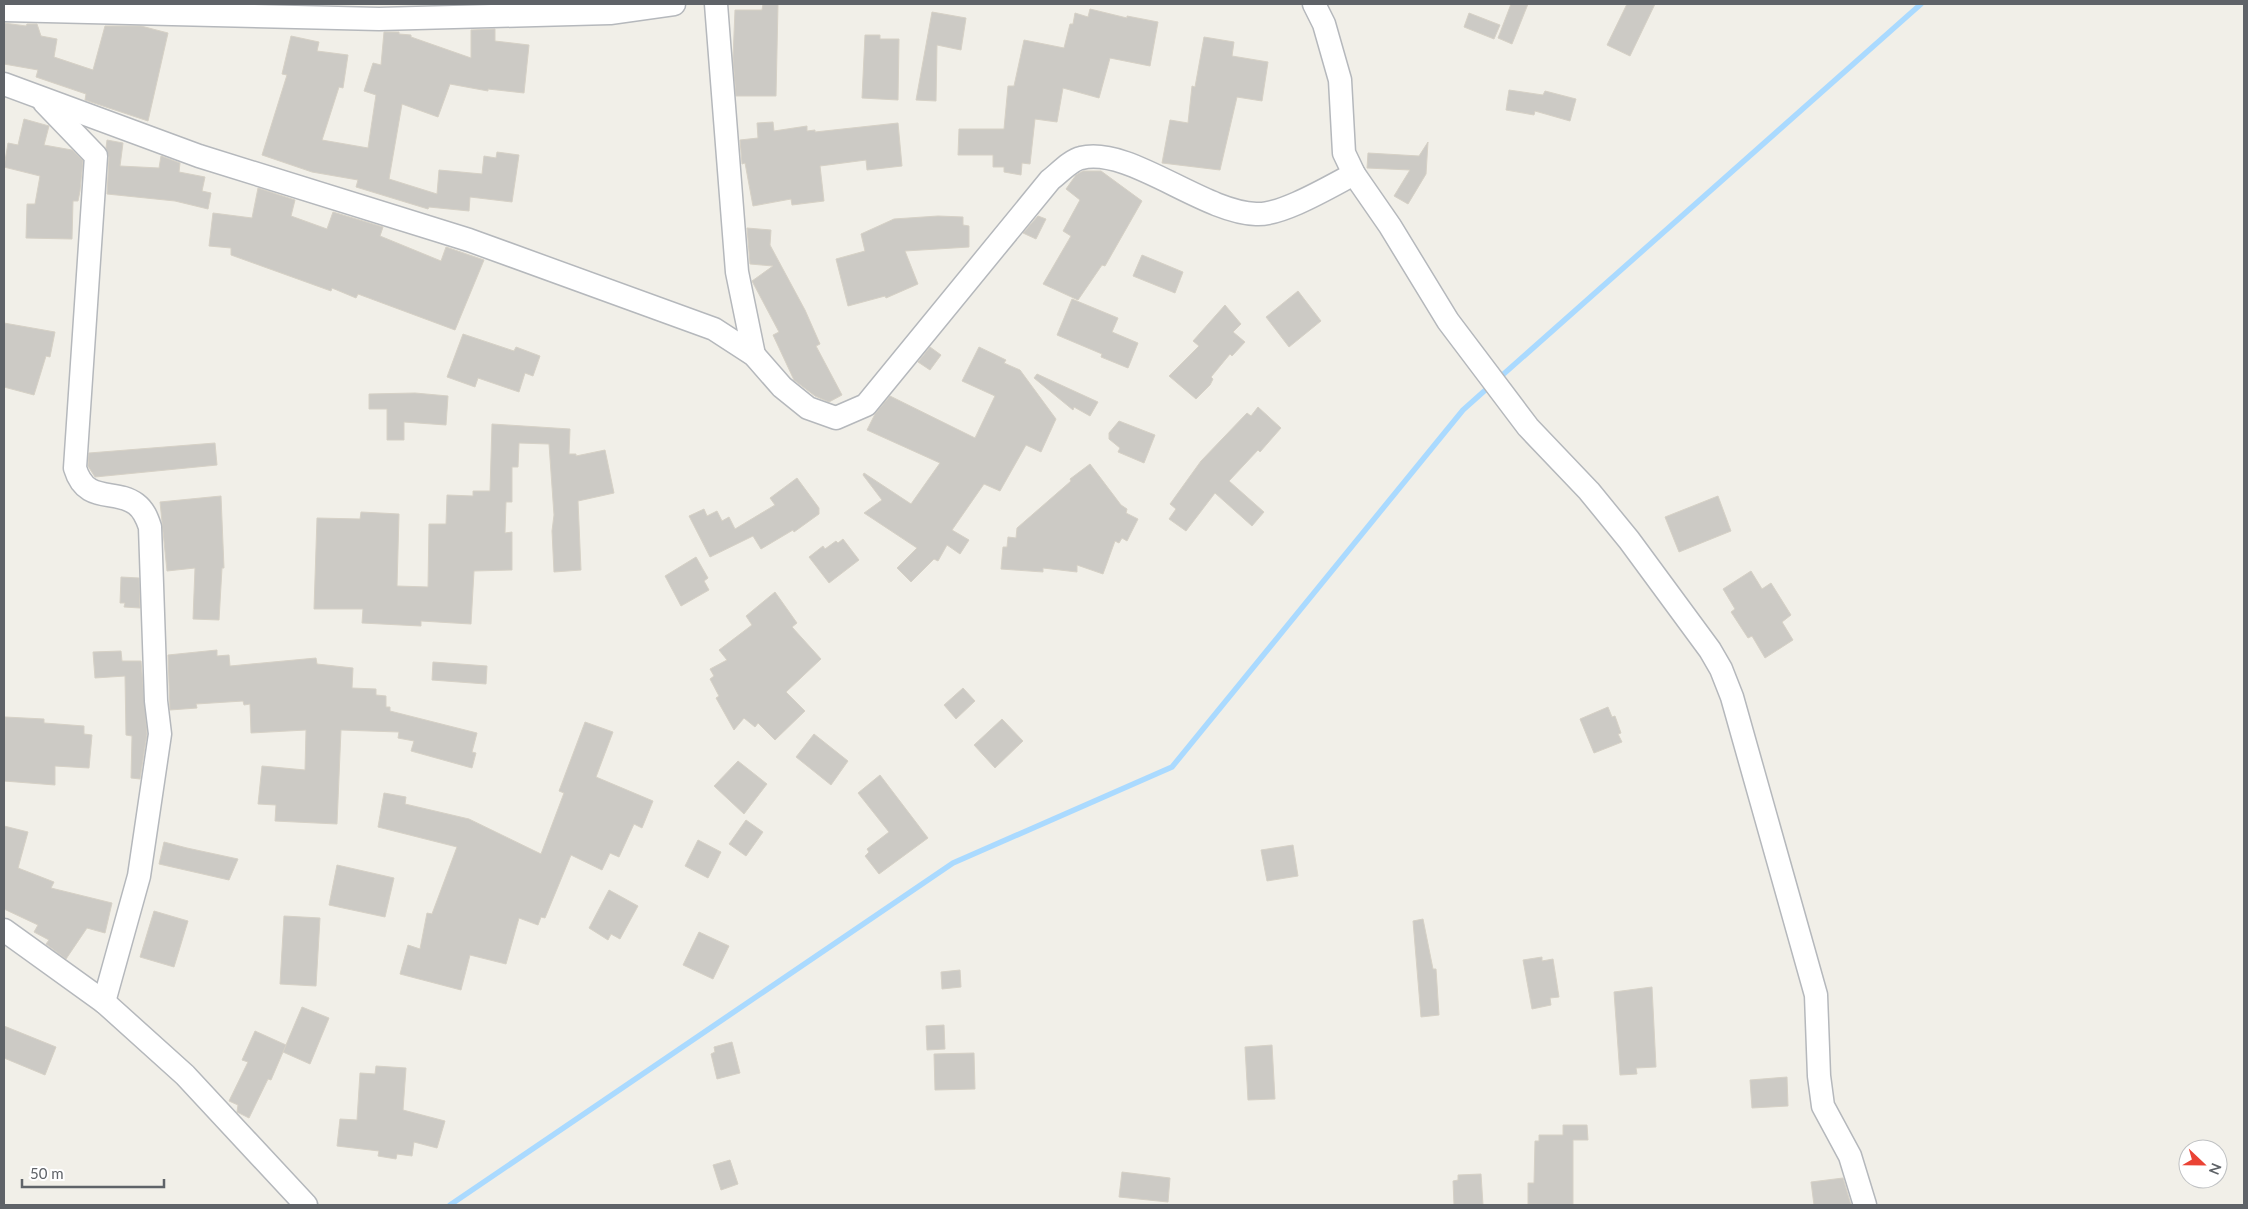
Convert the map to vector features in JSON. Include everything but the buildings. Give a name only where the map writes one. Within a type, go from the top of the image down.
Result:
[{"type":"street","points":[[4,10],[379,19],[610,13],[674,4]]},
{"type":"street","points":[[716,4],[736,272],[754,355]]},
{"type":"street","points":[[1314,4],[1324,24],[1340,80],[1344,153],[1354,174],[1390,226],[1448,321],[1528,426],[1589,491],[1629,540],[1710,650],[1721,669],[1732,697],[1816,995],[1819,1076],[1823,1106],[1850,1156],[1865,1205]]},
{"type":"street","points":[[4,84],[199,156],[478,243],[714,329],[754,355],[782,387],[808,408],[836,418],[866,404],[1050,180],[1080,158],[1112,158],[1232,212],[1258,215],[1300,203],[1354,174]]},
{"type":"street","points":[[40,98],[96,156],[75,468],[78,480],[90,490],[135,503],[144,513],[150,528],[156,701],[160,734],[139,876],[104,1002]]},
{"type":"street","points":[[4,930],[104,1002],[185,1075],[306,1205]]},
{"type":"waterway","points":[[1498,379],[1921,4]]},
{"type":"waterway","points":[[450,1205],[953,863],[1172,767],[1463,410],[1491,385]]}]
